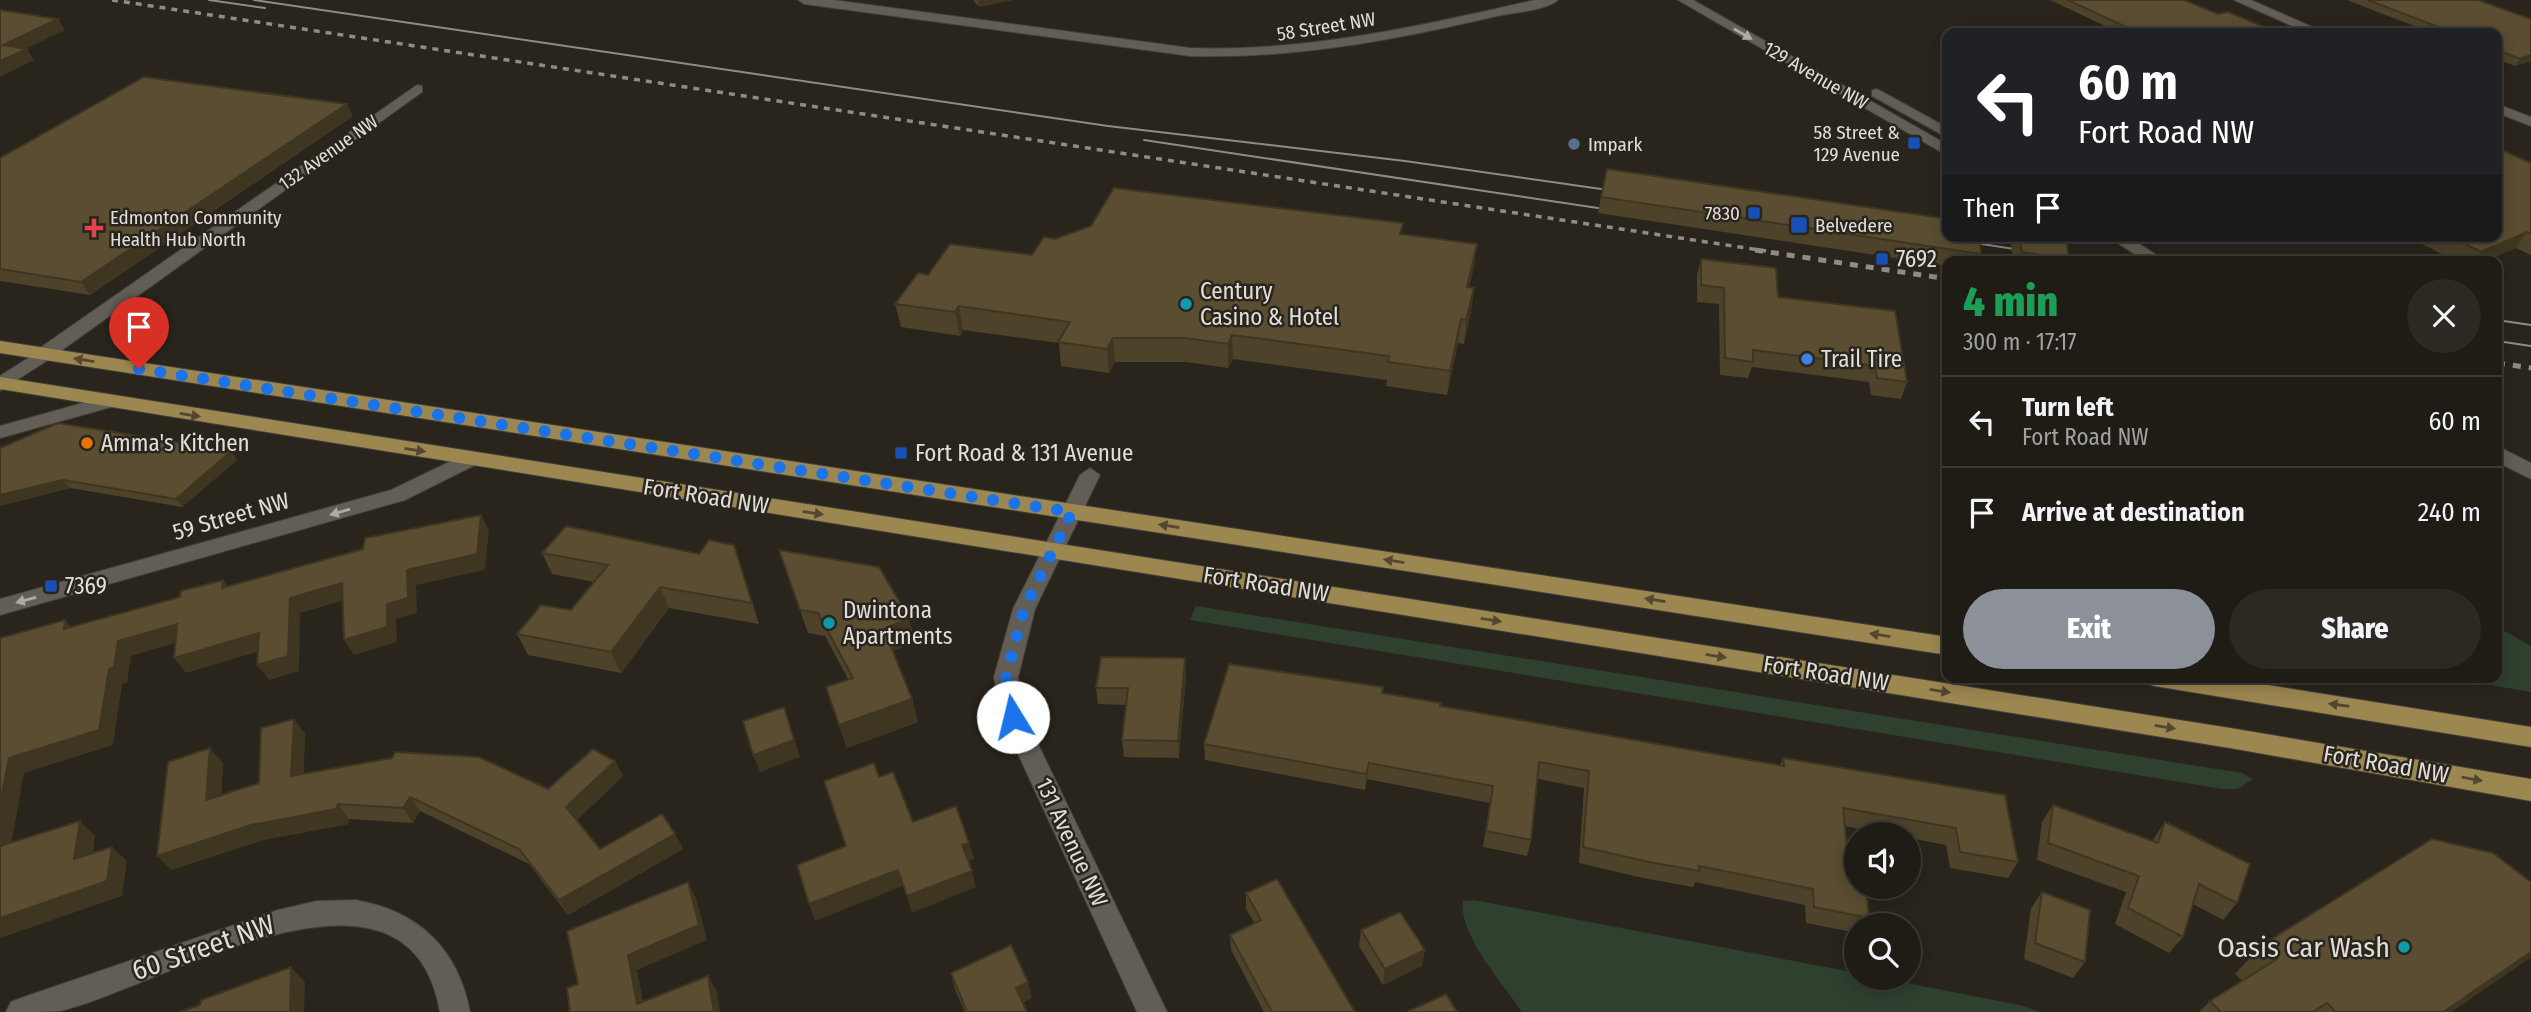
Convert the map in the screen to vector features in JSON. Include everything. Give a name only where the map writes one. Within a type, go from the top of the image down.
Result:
[{"type":"main road","name":"Fort Road NW","points":[[0,347],[1942,645]]},
{"type":"main road","name":"Fort Road NW","points":[[1,384],[2217,735],[2531,790]]},
{"type":"main road","points":[[2194,683],[2531,737]]},
{"type":"street","name":"58 Street NW","points":[[804,0],[1228,55],[1293,53],[1338,47],[1552,0]]},
{"type":"street","name":"129 Avenue NW","points":[[1684,0],[1942,148]]},
{"type":"street","name":"129 Avenue NW","points":[[1712,0],[1942,131]]},
{"type":"street","points":[[2240,0],[2307,28]]},
{"type":"street","name":"132 Avenue NW","points":[[1,384],[416,89]]},
{"type":"street","points":[[2502,110],[2531,122]]},
{"type":"street","points":[[2125,242],[2149,256]]},
{"type":"street","points":[[0,432],[108,402]]},
{"type":"street","points":[[2502,456],[2531,472]]},
{"type":"street","name":"59 Street NW","points":[[0,607],[398,495],[471,459]]},
{"type":"street","name":"131 Avenue NW","points":[[1090,475],[1024,609],[1006,677],[1013,717],[1152,1012]]},
{"type":"street","name":"60 Street NW","points":[[21,1012],[285,919],[355,912],[390,919],[430,948],[453,990],[455,1012]]},
{"type":"green space","points":[[1196,606],[2242,773],[2253,779],[2238,789],[2223,789],[1190,620]]},
{"type":"green space","points":[[2502,630],[2531,646],[2531,692],[2479,683],[2502,683]]},
{"type":"green space","points":[[1474,900],[1844,971],[1844,990],[1921,990],[1921,986],[2019,1005],[2041,1012],[1522,1012],[1475,944],[1463,914],[1463,901]]},
{"type":"building","points":[[2068,0],[2184,0],[2218,14],[2228,12],[2267,28],[2128,28]]},
{"type":"building","points":[[2368,0],[2478,0],[2531,19],[2531,55],[2520,59],[2502,52],[2502,28],[2441,28]]},
{"type":"building","points":[[0,10],[58,19],[3,45],[27,49],[0,61]]},
{"type":"building","name":"Edmonton Community Health Hub North","points":[[144,77],[347,104],[81,282],[0,269],[0,158]]},
{"type":"building","points":[[2502,147],[2504,151],[2531,163],[2531,234],[2527,232],[2481,252],[2461,242],[2502,242]]},
{"type":"building","points":[[1607,169],[1942,218],[1942,242],[1980,242],[1981,254],[1601,197]]},
{"type":"building","name":"Century Casino & Hotel","points":[[1114,188],[1403,223],[1400,234],[1477,244],[1467,287],[1474,288],[1466,320],[1461,319],[1450,371],[1388,362],[1389,356],[1232,335],[1228,344],[1185,338],[1113,338],[1107,349],[1058,342],[1070,322],[959,306],[955,312],[895,304],[918,273],[928,275],[950,244],[1032,255],[1044,237],[1055,239],[1091,226]]},
{"type":"building","points":[[2020,242],[2067,242],[2069,256],[2049,256],[2022,252]]},
{"type":"building","points":[[1701,259],[1776,268],[1778,297],[1895,311],[1907,382],[1877,378],[1875,366],[1753,350],[1753,362],[1725,358],[1724,288],[1701,285]]},
{"type":"building","points":[[58,423],[231,451],[176,499],[63,480],[0,495],[0,448]]},
{"type":"building","points":[[481,515],[477,554],[407,570],[408,598],[387,604],[387,627],[344,640],[342,583],[290,598],[288,656],[257,665],[259,633],[174,658],[177,624],[118,641],[114,667],[109,669],[99,730],[9,758],[0,803],[0,638],[65,620],[64,629],[180,597],[181,591],[223,580],[222,588],[363,549],[365,538]]},
{"type":"building","points":[[566,526],[699,554],[709,540],[734,545],[752,603],[660,587],[611,652],[517,634],[541,605],[571,610],[608,565],[542,553]]},
{"type":"building","points":[[779,550],[879,567],[909,618],[884,629],[912,699],[839,725],[826,687],[853,678],[818,613],[800,610]]},
{"type":"building","points":[[1101,657],[1185,658],[1178,741],[1122,740],[1128,688],[1096,688]]},
{"type":"building","points":[[1229,664],[1383,687],[1382,693],[1441,703],[1440,706],[1784,766],[1783,758],[2005,795],[2018,862],[1960,852],[1956,828],[1843,808],[1844,899],[1867,899],[1869,913],[1844,913],[1814,907],[1813,889],[1699,866],[1700,871],[1649,862],[1583,847],[1589,771],[1539,762],[1531,840],[1486,831],[1493,786],[1369,763],[1366,774],[1204,744]]},
{"type":"building","points":[[784,707],[794,740],[753,755],[743,721]]},
{"type":"building","points":[[294,719],[291,776],[392,758],[395,752],[479,757],[548,789],[593,749],[615,761],[566,807],[600,849],[662,814],[675,834],[559,900],[519,849],[410,797],[403,808],[338,804],[336,809],[251,825],[157,856],[168,762],[210,748],[206,800],[259,783],[261,728]]},
{"type":"building","points":[[874,763],[879,777],[893,772],[913,822],[956,806],[969,843],[962,845],[972,871],[907,896],[898,870],[809,904],[797,865],[846,846],[824,781]]},
{"type":"building","points":[[2053,805],[2158,843],[2165,822],[2250,864],[2237,903],[2199,884],[2183,937],[2128,908],[2139,876],[2048,843]]},
{"type":"building","points":[[80,821],[74,859],[112,847],[107,881],[0,918],[0,846]]},
{"type":"building","name":"Oasis Car Wash","points":[[2432,839],[2493,853],[2531,882],[2531,952],[2443,1012],[2336,1012],[2327,1003],[2313,1012],[2221,1012],[2210,1001],[2277,959],[2262,945]]},
{"type":"building","points":[[1277,879],[1355,1012],[1272,1012],[1230,935],[1261,920],[1246,893]]},
{"type":"building","points":[[688,882],[699,925],[628,955],[637,1004],[708,976],[714,1012],[570,1012],[567,988],[578,984],[567,931]]},
{"type":"building","points":[[2042,892],[2090,910],[2085,962],[2035,943]]},
{"type":"building","points":[[1400,912],[1425,950],[1385,969],[1361,930]]},
{"type":"building","points":[[1011,945],[1028,982],[1016,988],[1027,1012],[967,1012],[951,973]]},
{"type":"building","points":[[291,967],[290,1012],[180,1012],[200,1005],[201,1000]]},
{"type":"building","points":[[1446,994],[1457,1012],[1407,1012]]},
{"type":"tram line","points":[[209,0],[265,8]]},
{"type":"tram line","points":[[254,0],[1108,126],[1405,161],[1622,192]]},
{"type":"tram line","points":[[1144,140],[1618,211]]},
{"type":"tram line","points":[[1969,242],[2060,256]]},
{"type":"tram line","points":[[2502,321],[2531,325]]},
{"type":"tram line","points":[[2502,342],[2531,346]]},
{"type":"railway","points":[[112,0],[1766,251]]},
{"type":"railway","points":[[1755,250],[1942,278]]},
{"type":"railway","points":[[2502,364],[2531,368]]},
{"type":"place","name":"58 Street & 129 Avenue","points":[[1914,143]]},
{"type":"place","name":"Impark","points":[[1574,144]]},
{"type":"place","name":"7830","points":[[1754,213]]},
{"type":"place","name":"Belvedere","points":[[1799,225]]},
{"type":"place","name":"Edmonton Community Health Hub North","points":[[94,228]]},
{"type":"place","name":"7692","points":[[1882,259]]},
{"type":"place","name":"Century Casino & Hotel","points":[[1186,304]]},
{"type":"place","name":"Trail Tire","points":[[1807,359]]},
{"type":"place","name":"Amma's Kitchen","points":[[87,443]]},
{"type":"place","name":"Fort Road & 131 Avenue","points":[[901,453]]},
{"type":"place","name":"7369","points":[[51,586]]},
{"type":"place","name":"Dwintona Apartments","points":[[829,623]]},
{"type":"place","name":"Oasis Car Wash","points":[[2404,947]]},
{"type":"route","points":[[139,369],[1072,512],[1024,609],[1006,677],[1013,717]]}]
